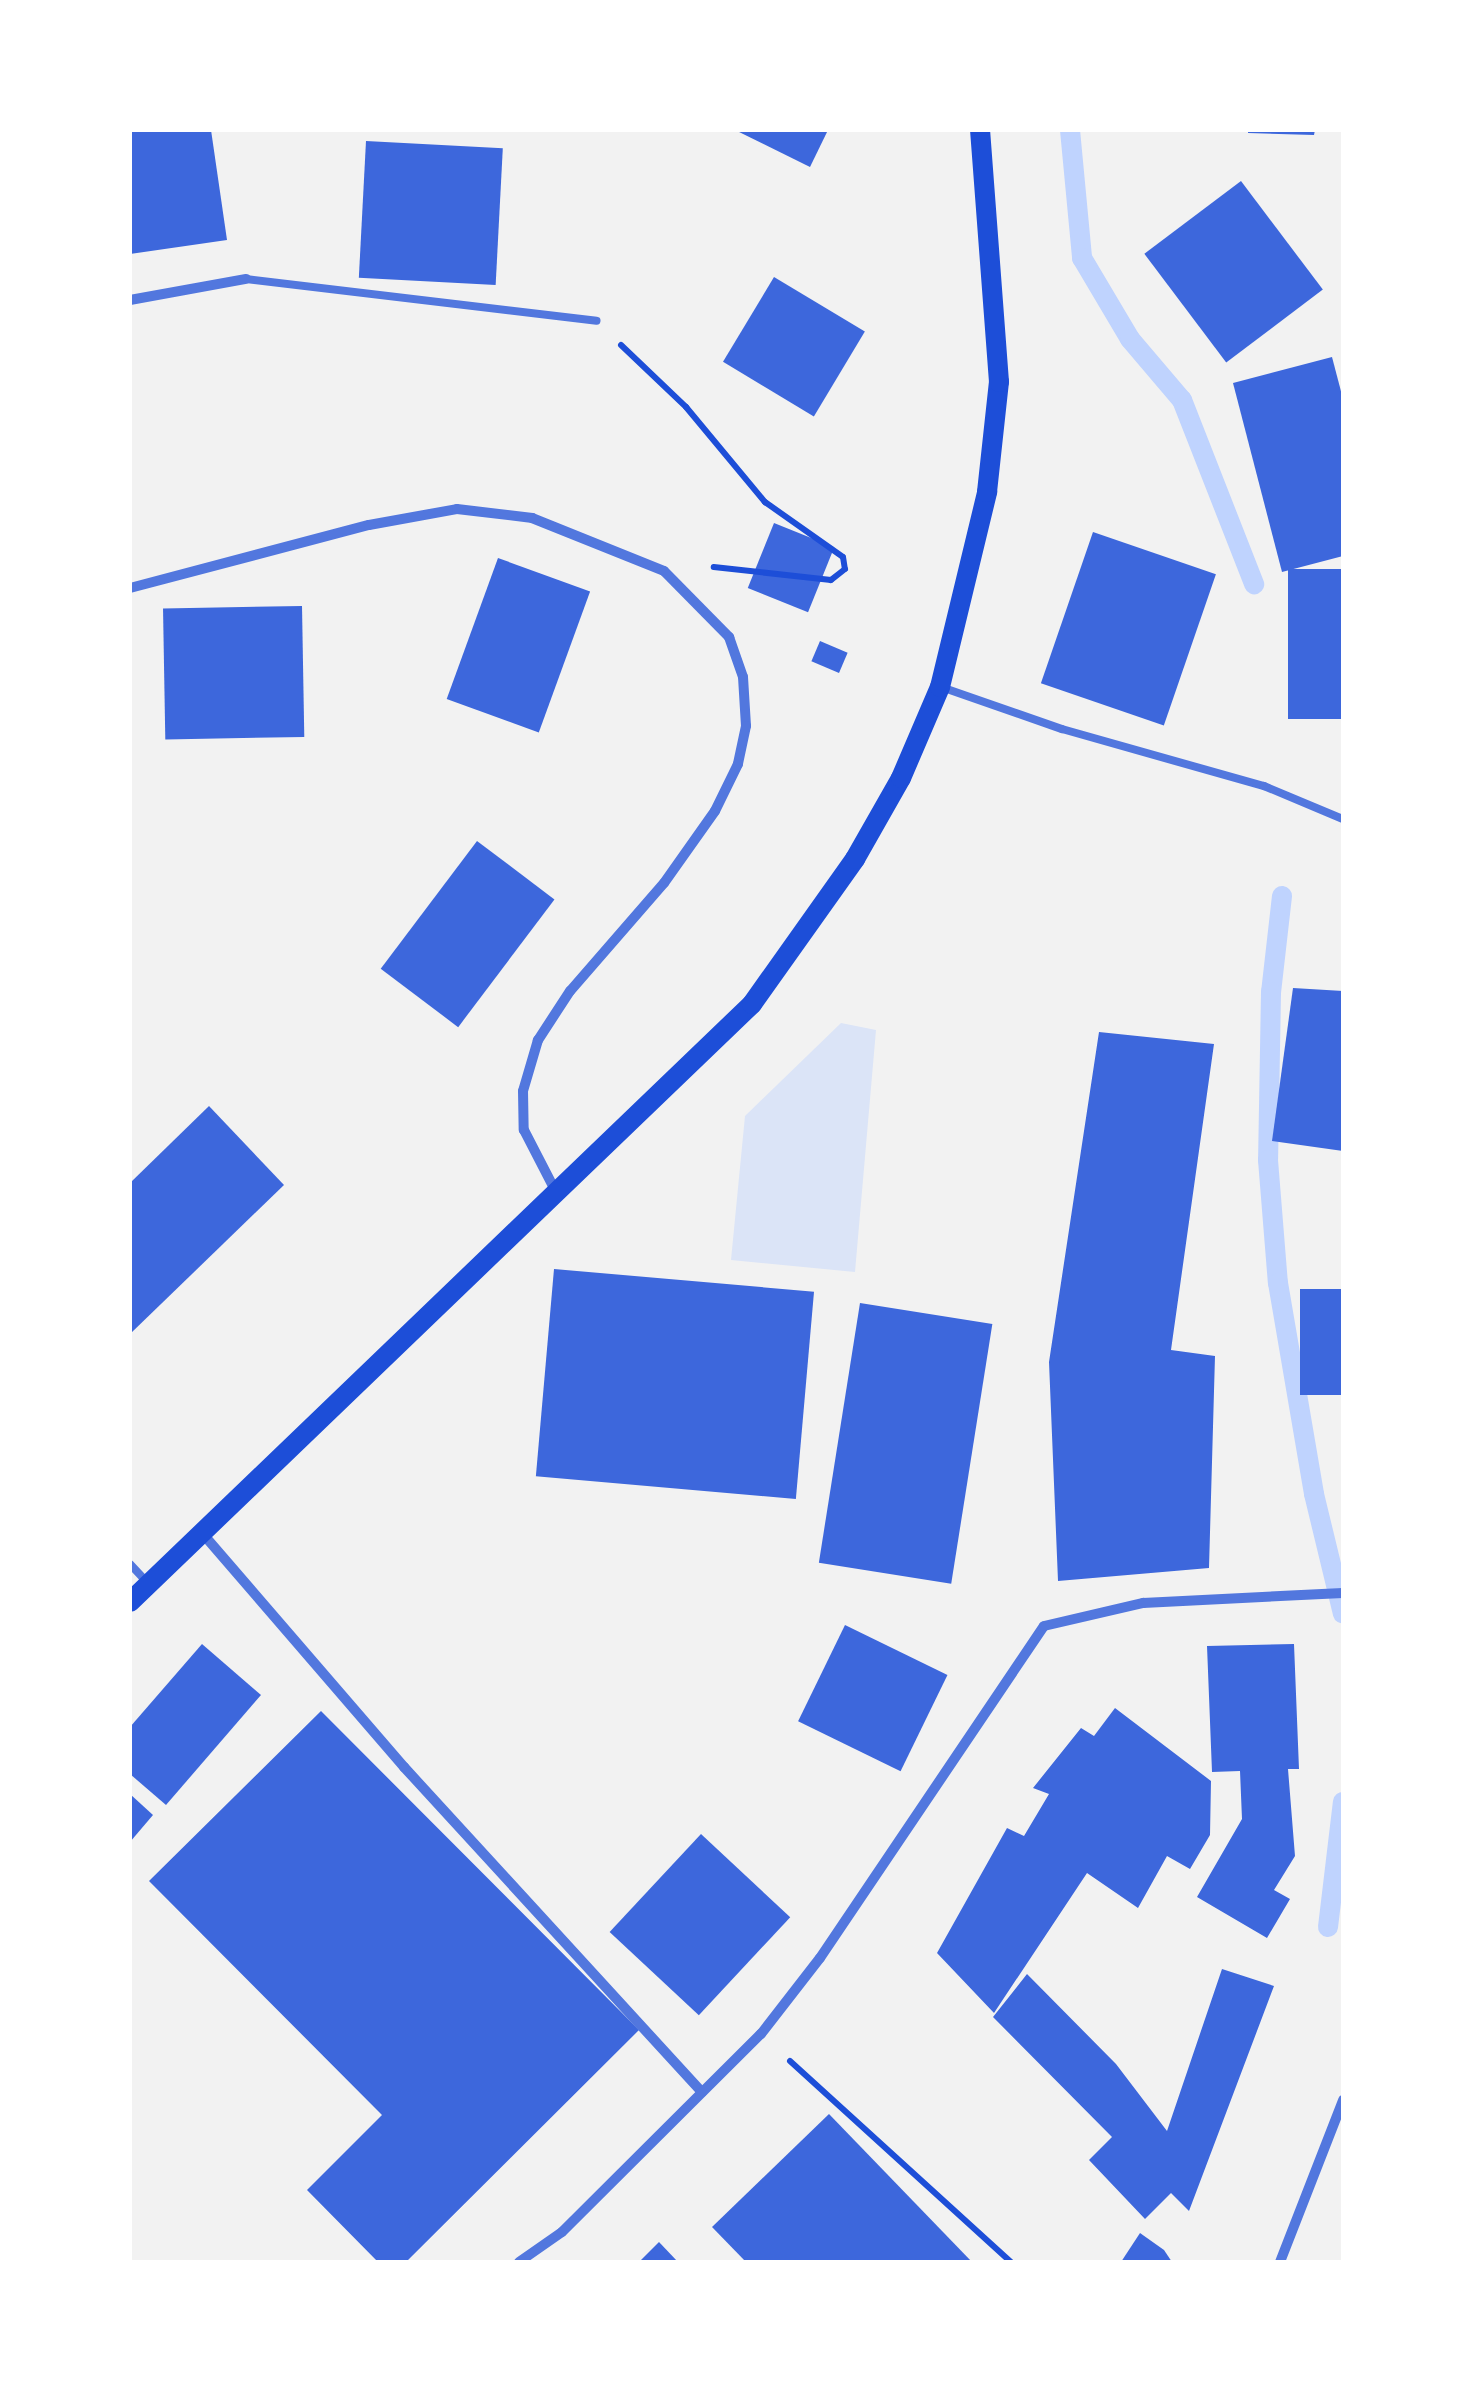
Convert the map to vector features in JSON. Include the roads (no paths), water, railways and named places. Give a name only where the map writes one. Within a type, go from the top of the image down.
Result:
[{"type":"main road","points":[[130,1602],[558,1196],[752,1004],[808,930],[901,778],[940,686],[987,492],[999,382],[980,130]]},
{"type":"street","points":[[130,300],[246,278]]},
{"type":"street","points":[[130,588],[370,525],[458,510],[532,518],[664,571],[729,637],[743,677],[746,726],[738,764],[715,811],[538,1040],[523,1091],[524,1130],[558,1196]]},
{"type":"street","points":[[203,1534],[404,1767],[702,2092]]},
{"type":"street","points":[[519,2262],[562,2232],[760,2034],[820,1958],[1044,1626],[1143,1603],[1343,1593]]},
{"type":"street","points":[[1280,2262],[1343,2100]]},
{"type":"lane","points":[[246,278],[596,322]]},
{"type":"lane","points":[[940,686],[1062,729],[1264,786],[1343,819]]},
{"type":"lane","points":[[130,1564],[148,1584]]},
{"type":"waterway","points":[[1070,130],[1082,258],[1130,339],[1182,400],[1254,584]]},
{"type":"waterway","points":[[1282,896],[1271,992],[1268,1160],[1278,1283],[1314,1494],[1343,1614]]},
{"type":"waterway","points":[[1328,1927],[1343,1802]]}]
